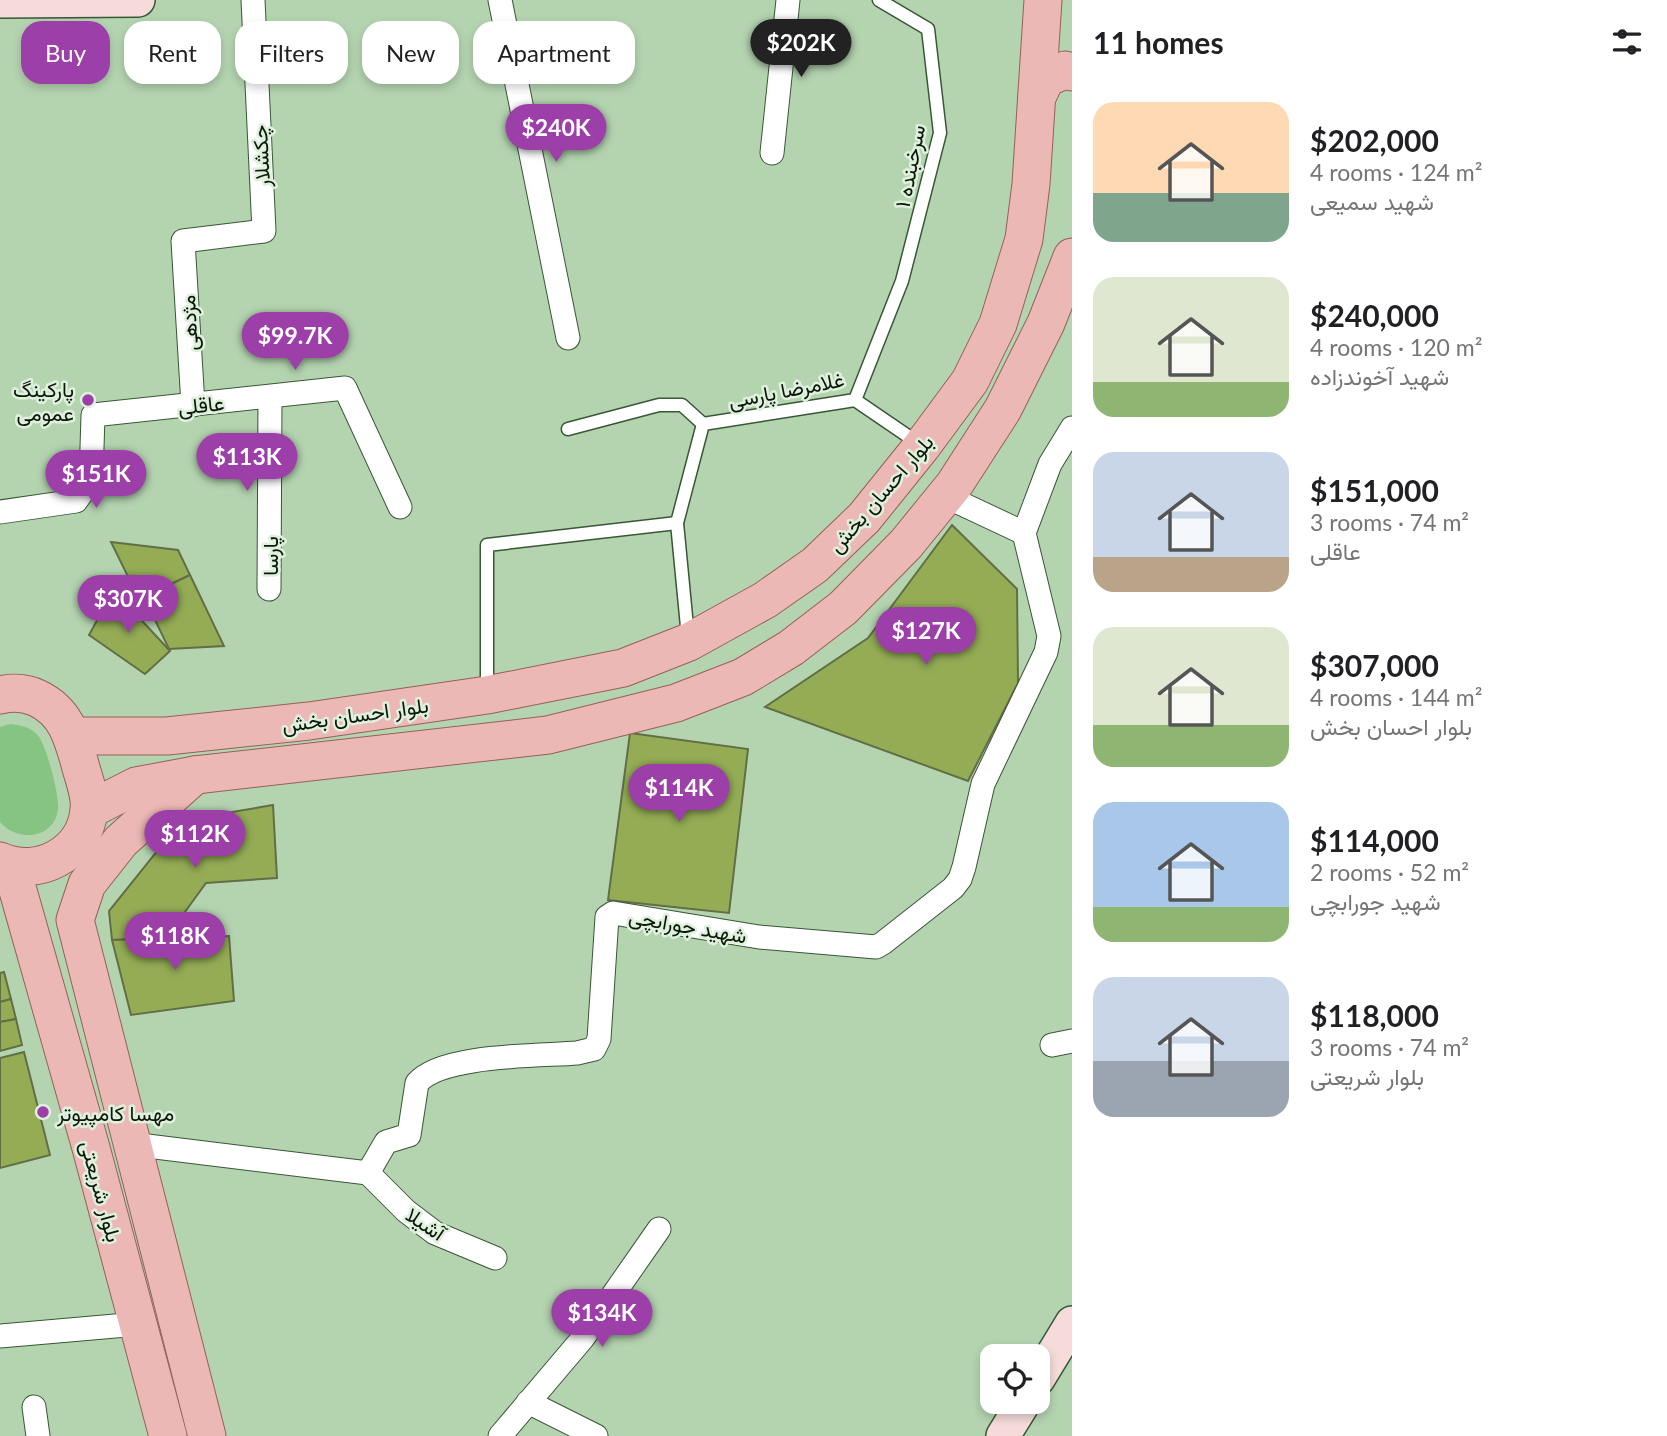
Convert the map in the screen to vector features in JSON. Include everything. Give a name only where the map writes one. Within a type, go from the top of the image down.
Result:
[{"type":"main road","points":[[0,1],[138,0]]},
{"type":"main road","name":"بلوار احسان بخش","points":[[72,736],[180,734],[309,721],[486,695],[624,668],[688,642],[765,600],[816,565],[864,518],[922,446],[970,381],[998,324],[1013,280],[1026,225],[1043,0]]},
{"type":"main road","points":[[1037,97],[1046,78],[1065,70],[1072,72]]},
{"type":"main road","name":"بلوار احسان بخش","points":[[89,810],[136,786],[195,775],[548,735],[676,703],[743,677],[791,648],[843,608],[905,544],[945,496],[1003,409],[1046,323],[1072,257]]},
{"type":"main road","points":[[1,692],[29,695],[49,704],[64,719],[72,736],[88,791],[89,810],[84,831],[71,849],[53,862],[33,867],[5,863]]},
{"type":"main road","points":[[37,958],[42,943],[55,934],[79,934],[87,884],[121,841],[195,775]]},
{"type":"main road","name":"بلوار شریعتی","points":[[5,863],[37,958],[167,1436]]},
{"type":"main road","name":"بلوار شریعتی","points":[[79,934],[207,1436]]},
{"type":"main road","points":[[1050,1359],[1072,1323]]},
{"type":"main road","points":[[1003,1436],[1017,1414]]},
{"type":"street","name":"چکشلار","points":[[183,241],[264,231],[253,0]]},
{"type":"street","points":[[500,0],[568,338]]},
{"type":"street","points":[[772,153],[788,0]]},
{"type":"street","name":"مژدهی","points":[[183,241],[193,405]]},
{"type":"street","name":"عاقلی","points":[[0,512],[76,501],[91,480],[93,415],[345,388],[400,507]]},
{"type":"street","name":"پارسا","points":[[269,589],[270,397]]},
{"type":"street","points":[[945,496],[1024,533],[1050,464],[1072,428]]},
{"type":"street","name":"شهید جورابچی","points":[[368,1173],[386,1142],[409,1135],[417,1083],[422,1077],[464,1061],[577,1054],[594,1049],[599,1039],[607,918],[613,913],[759,937],[876,947],[953,888],[964,867],[983,784],[1046,652],[1049,636],[1024,533]]},
{"type":"street","points":[[131,1144],[368,1173]]},
{"type":"street","name":"آشیلا","points":[[368,1173],[406,1211],[435,1233],[495,1258]]},
{"type":"street","points":[[500,1436],[583,1338],[659,1229]]},
{"type":"street","points":[[0,1336],[138,1324]]},
{"type":"street","points":[[528,1402],[596,1436]]},
{"type":"street","points":[[34,1407],[38,1436]]},
{"type":"lane","name":"سرخبنده ۱","points":[[879,0],[928,29],[940,133],[902,281]]},
{"type":"lane","name":"غلامرضا پارسی","points":[[688,642],[677,523],[703,424],[855,400],[902,281]]},
{"type":"lane","points":[[855,400],[922,446]]},
{"type":"lane","points":[[568,429],[659,405],[682,405],[703,424]]},
{"type":"lane","points":[[486,695],[487,545],[677,523]]},
{"type":"green space","points":[[10,724],[30,729],[39,737],[46,751],[55,784],[58,810],[55,820],[42,832],[34,835],[16,833],[0,822],[0,727]]},
{"type":"building","points":[[952,525],[1017,589],[1018,683],[968,781],[765,707],[868,638]]},
{"type":"building","points":[[111,542],[178,550],[190,575],[139,599]]},
{"type":"building","points":[[190,575],[224,646],[169,649],[144,597]]},
{"type":"building","points":[[111,595],[133,596],[133,611],[170,651],[145,674],[89,635]]},
{"type":"building","points":[[630,733],[748,749],[729,913],[608,900]]},
{"type":"building","points":[[273,805],[277,878],[206,883],[166,938],[112,940],[109,911],[174,830],[197,818]]},
{"type":"building","points":[[229,936],[234,1001],[131,1015],[112,940]]},
{"type":"building","points":[[4,972],[11,999],[0,1002],[0,973]]},
{"type":"building","points":[[11,999],[16,1019],[0,1022],[0,1002]]},
{"type":"building","points":[[16,1019],[22,1045],[0,1051],[0,1022]]},
{"type":"building","points":[[24,1052],[50,1155],[0,1168],[0,1058]]},
{"type":"place","name":"پارکینگ عمومی","points":[[88,400]]},
{"type":"place","name":"مهسا کامپیوتر","points":[[43,1112]]}]
